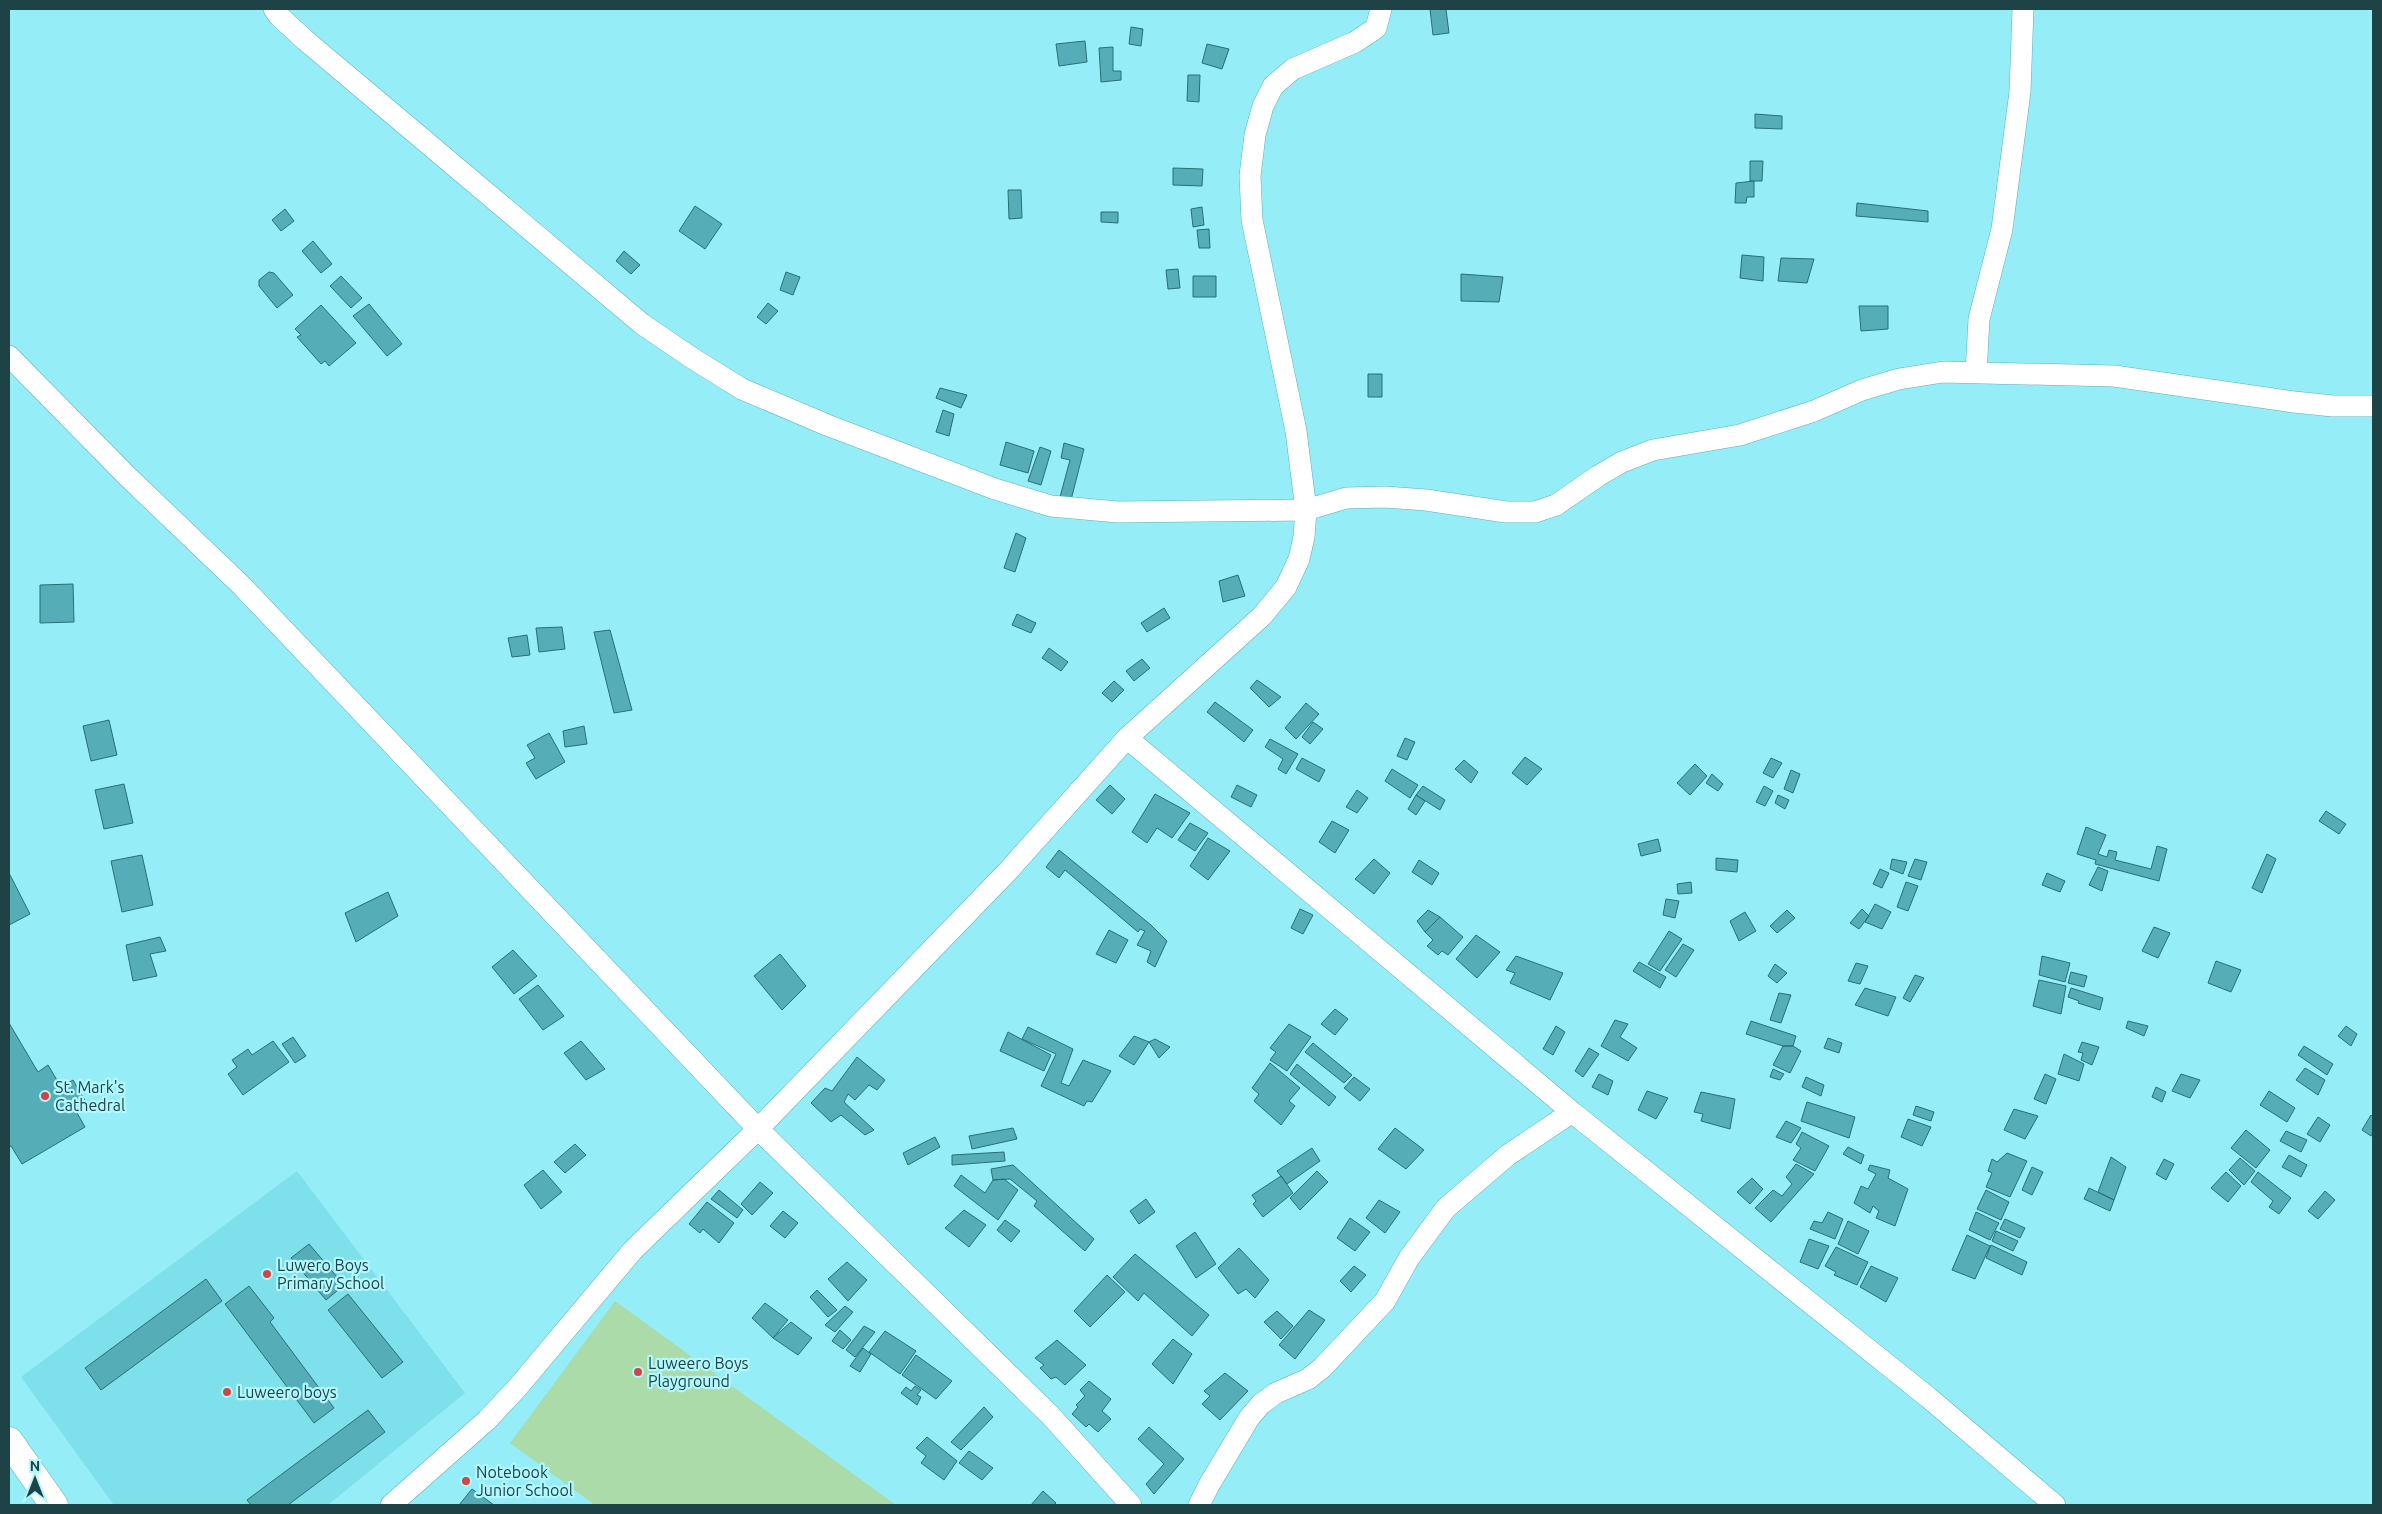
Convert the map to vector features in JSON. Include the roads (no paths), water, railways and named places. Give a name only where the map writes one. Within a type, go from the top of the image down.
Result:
[{"type":"main road","points":[[9,1440],[54,1505]]},
{"type":"street","points":[[274,9],[305,40],[635,318],[692,358],[742,389],[836,429],[995,489],[1051,506],[1118,512],[1306,510],[1346,498],[1384,497],[1426,500],[1506,512],[1535,512],[1556,505],[1622,462],[1653,450],[1740,435],[1814,411],[1862,390],[1899,379],[1943,372],[2114,376],[2294,402],[2333,406],[2373,406]]},
{"type":"street","points":[[391,1505],[487,1420],[517,1388],[633,1250],[758,1129],[1008,871],[1127,738],[1262,616],[1286,587],[1299,559],[1304,536],[1306,510],[1296,431],[1252,220],[1250,176],[1255,135],[1263,106],[1273,86],[1293,69],[1356,42],[1376,28],[1381,9]]},
{"type":"street","points":[[1976,372],[1979,319],[2002,229],[2020,92],[2023,9]]},
{"type":"street","points":[[9,356],[127,476],[242,586],[758,1129],[1051,1416],[1131,1505]]},
{"type":"street","points":[[1127,738],[1572,1112],[1929,1398],[2056,1505]]},
{"type":"street","points":[[1199,1505],[1249,1418],[1261,1404],[1276,1393],[1308,1380],[1322,1368],[1385,1301],[1409,1258],[1446,1208],[1508,1155],[1572,1112]]},
{"type":"place","name":"St. Mark's Cathedral","points":[[45,1096]]},
{"type":"place","name":"Luwero Boys Primary School","points":[[267,1274]]},
{"type":"place","name":"Luweero Boys Playground","points":[[638,1372]]},
{"type":"place","name":"Luweero boys","points":[[227,1392]]},
{"type":"place","name":"Notebook Junior School","points":[[466,1481]]}]
